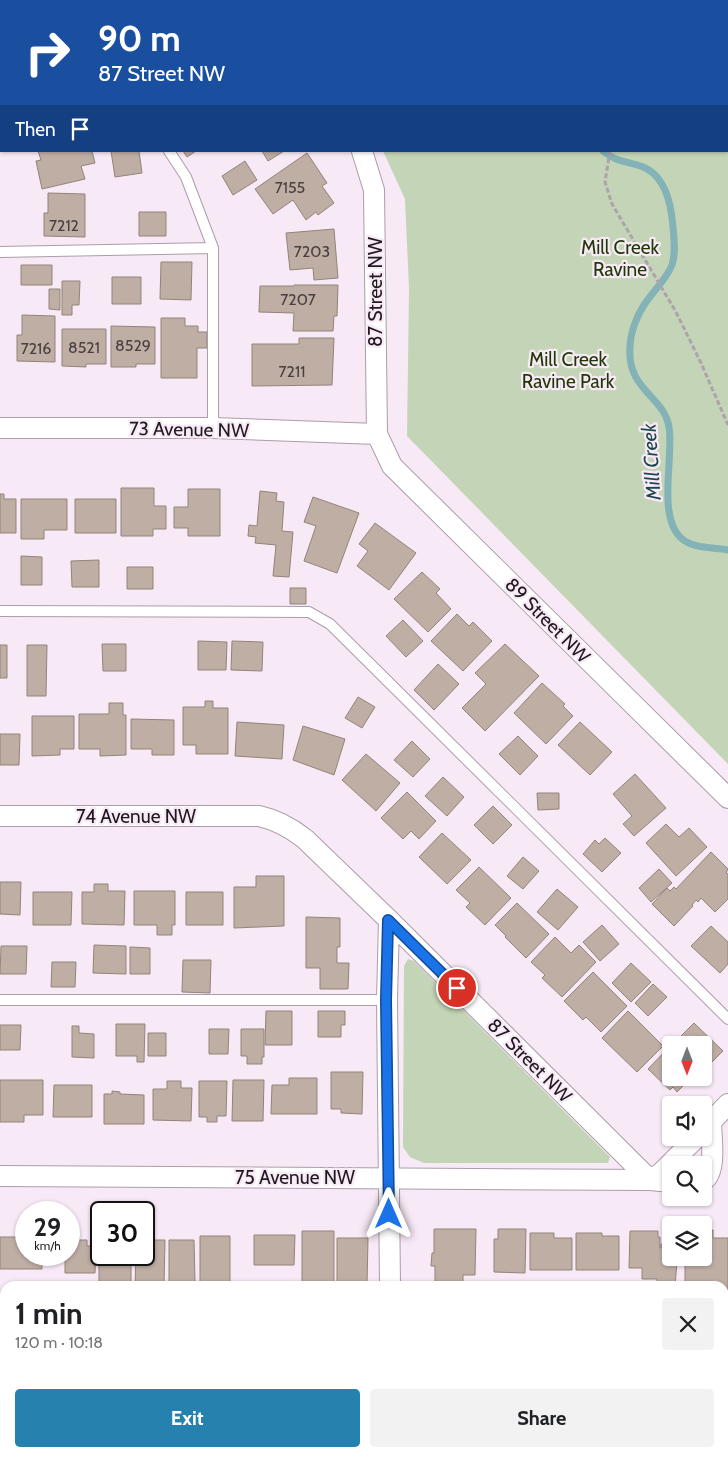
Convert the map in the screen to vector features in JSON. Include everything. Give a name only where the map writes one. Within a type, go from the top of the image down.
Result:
[{"type":"street","name":"87 Street NW","points":[[362,152],[374,190],[377,434]]},
{"type":"street","name":"73 Avenue NW","points":[[0,428],[212,428],[377,434]]},
{"type":"street","name":"89 Street NW","points":[[377,434],[392,466],[728,798]]},
{"type":"street","name":"74 Avenue NW","points":[[0,816],[239,815],[272,819]]},
{"type":"street","name":"87 Street NW","points":[[272,819],[291,828],[305,839],[650,1180]]},
{"type":"street","points":[[388,920],[386,1000],[390,1281]]},
{"type":"street","points":[[712,1120],[728,1104]]},
{"type":"street","points":[[650,1180],[661,1173],[688,1146]]},
{"type":"street","name":"75 Avenue NW","points":[[0,1176],[662,1181]]},
{"type":"lane","points":[[170,152],[186,177],[213,248],[212,428]]},
{"type":"lane","points":[[0,252],[213,248]]},
{"type":"lane","points":[[0,611],[309,612],[330,624],[728,1019]]},
{"type":"lane","points":[[0,1000],[386,1000]]},
{"type":"path","points":[[610,152],[605,182],[612,204],[676,312],[728,425]]},
{"type":"green space","name":"Mill Creek Ravine Park","points":[[383,152],[728,152],[728,764],[407,436],[409,288],[405,199]]},
{"type":"green space","points":[[408,959],[414,961],[610,1157],[608,1163],[424,1163],[410,1157],[403,1147],[404,966]]},
{"type":"building","points":[[38,152],[92,152],[95,163],[81,166],[85,179],[42,189],[36,161],[41,160]]},
{"type":"building","points":[[111,152],[139,152],[142,173],[115,177]]},
{"type":"building","points":[[184,152],[194,152],[187,157]]},
{"type":"building","points":[[263,152],[282,152],[268,161]]},
{"type":"building","points":[[307,153],[327,183],[322,186],[334,203],[318,215],[316,212],[306,220],[293,200],[273,214],[255,189]]},
{"type":"building","points":[[245,161],[257,180],[233,195],[222,176]]},
{"type":"building","points":[[48,193],[85,194],[85,237],[44,236],[44,213],[48,213]]},
{"type":"building","points":[[139,212],[166,212],[166,236],[139,236]]},
{"type":"building","points":[[334,229],[338,278],[314,280],[313,268],[290,270],[286,233]]},
{"type":"building","points":[[161,262],[192,262],[191,300],[160,299]]},
{"type":"building","points":[[21,265],[52,265],[52,285],[21,285]]},
{"type":"building","points":[[112,277],[141,277],[141,304],[112,304]]},
{"type":"building","points":[[62,281],[80,281],[79,305],[72,305],[72,315],[62,315]]},
{"type":"building","points":[[338,285],[337,316],[334,316],[333,331],[293,331],[294,313],[259,312],[260,286]]},
{"type":"building","points":[[49,289],[60,289],[60,310],[49,309]]},
{"type":"building","points":[[22,315],[55,316],[55,362],[17,361],[17,335],[22,335]]},
{"type":"building","points":[[161,318],[185,318],[185,326],[198,326],[198,332],[207,332],[207,348],[197,348],[197,378],[161,378]]},
{"type":"building","points":[[111,326],[155,327],[155,364],[136,364],[136,367],[111,367]]},
{"type":"building","points":[[62,329],[106,329],[106,364],[86,364],[86,367],[62,366]]},
{"type":"building","points":[[299,338],[334,338],[332,385],[252,386],[252,344],[299,344]]},
{"type":"building","points":[[121,488],[154,488],[154,506],[166,506],[166,529],[153,529],[153,536],[121,536]]},
{"type":"building","points":[[188,489],[220,489],[220,536],[188,536],[188,528],[174,528],[174,507],[188,507]]},
{"type":"building","points":[[260,491],[277,493],[276,501],[284,502],[282,531],[293,532],[289,577],[273,576],[276,545],[255,543],[256,537],[248,536],[249,525],[257,526]]},
{"type":"building","points":[[0,494],[4,494],[4,499],[16,499],[16,533],[0,533]]},
{"type":"building","points":[[313,497],[359,513],[337,573],[304,561],[316,526],[304,522]]},
{"type":"building","points":[[21,499],[67,499],[67,530],[44,530],[44,539],[21,539]]},
{"type":"building","points":[[75,499],[116,499],[116,533],[75,533]]},
{"type":"building","points":[[375,523],[416,553],[389,590],[357,566],[368,551],[359,544]]},
{"type":"building","points":[[21,556],[42,557],[42,585],[21,585]]},
{"type":"building","points":[[99,560],[99,587],[72,587],[71,561]]},
{"type":"building","points":[[127,567],[153,567],[153,589],[127,589]]},
{"type":"building","points":[[422,572],[440,589],[436,593],[451,609],[428,632],[394,599]]},
{"type":"building","points":[[290,588],[306,588],[306,604],[290,604]]},
{"type":"building","points":[[457,614],[469,626],[473,622],[492,641],[463,671],[431,641]]},
{"type":"building","points":[[403,620],[423,641],[406,657],[386,636]]},
{"type":"building","points":[[198,641],[227,642],[226,670],[198,670]]},
{"type":"building","points":[[232,641],[263,642],[262,671],[231,670]]},
{"type":"building","points":[[102,644],[126,644],[126,671],[103,671]]},
{"type":"building","points":[[505,644],[539,676],[485,731],[462,708],[486,684],[475,673]]},
{"type":"building","points":[[0,645],[7,645],[7,678],[0,678]]},
{"type":"building","points":[[27,645],[47,645],[46,696],[27,696]]},
{"type":"building","points":[[438,664],[459,684],[434,710],[414,690]]},
{"type":"building","points":[[542,683],[565,704],[563,706],[573,716],[546,744],[514,713]]},
{"type":"building","points":[[358,697],[375,707],[362,728],[345,718]]},
{"type":"building","points":[[205,701],[213,701],[213,708],[228,708],[228,754],[196,754],[196,745],[183,745],[183,707],[205,707]]},
{"type":"building","points":[[109,703],[123,703],[123,715],[126,715],[126,755],[100,756],[100,749],[79,749],[79,714],[109,714]]},
{"type":"building","points":[[32,716],[74,716],[74,749],[60,749],[60,755],[32,756]]},
{"type":"building","points":[[131,719],[174,720],[174,755],[152,755],[152,749],[131,749]]},
{"type":"building","points":[[237,722],[284,725],[282,759],[235,756]]},
{"type":"building","points":[[580,722],[612,752],[590,775],[558,745]]},
{"type":"building","points":[[303,726],[345,739],[334,775],[293,760]]},
{"type":"building","points":[[0,734],[20,734],[19,765],[0,765]]},
{"type":"building","points":[[518,736],[538,756],[520,775],[499,754]]},
{"type":"building","points":[[412,741],[430,759],[413,777],[394,760]]},
{"type":"building","points":[[366,754],[400,783],[376,811],[342,780]]},
{"type":"building","points":[[635,774],[666,808],[634,836],[623,824],[632,816],[613,794]]},
{"type":"building","points":[[443,777],[464,797],[447,816],[425,796]]},
{"type":"building","points":[[407,792],[436,821],[419,839],[411,831],[403,839],[381,818]]},
{"type":"building","points":[[537,793],[559,793],[559,809],[538,810]]},
{"type":"building","points":[[493,806],[512,825],[493,844],[474,825]]},
{"type":"building","points":[[666,824],[679,837],[689,828],[707,847],[676,876],[646,843]]},
{"type":"building","points":[[442,833],[471,860],[447,884],[419,857]]},
{"type":"building","points":[[605,838],[621,853],[602,872],[583,854],[595,840],[599,844]]},
{"type":"building","points":[[711,852],[728,869],[726,873],[728,874],[728,899],[715,912],[701,898],[698,902],[696,900],[693,906],[674,926],[652,904],[667,888],[670,891],[674,887],[676,889]]},
{"type":"building","points":[[523,857],[539,871],[523,889],[507,876]]},
{"type":"building","points":[[479,867],[511,898],[485,925],[466,907],[470,903],[456,890]]},
{"type":"building","points":[[659,869],[672,883],[651,902],[639,888]]},
{"type":"building","points":[[256,876],[284,876],[284,926],[234,928],[234,887],[256,887]]},
{"type":"building","points":[[0,882],[21,882],[20,915],[0,914]]},
{"type":"building","points":[[94,884],[108,884],[108,891],[125,891],[124,925],[82,924],[82,892],[94,892]]},
{"type":"building","points":[[557,889],[578,907],[558,930],[537,912]]},
{"type":"building","points":[[134,891],[175,891],[175,925],[172,925],[172,935],[157,935],[157,925],[134,925]]},
{"type":"building","points":[[33,892],[72,892],[71,925],[33,925]]},
{"type":"building","points":[[186,892],[223,892],[223,925],[186,925]]},
{"type":"building","points":[[517,903],[549,934],[526,958],[495,925]]},
{"type":"building","points":[[306,917],[340,918],[340,947],[337,947],[337,963],[349,963],[348,989],[320,989],[320,968],[306,968]]},
{"type":"building","points":[[602,925],[619,944],[600,961],[583,942]]},
{"type":"building","points":[[711,926],[728,942],[728,964],[720,973],[691,946]]},
{"type":"building","points":[[555,937],[571,953],[579,945],[596,962],[562,997],[542,978],[545,975],[531,962]]},
{"type":"building","points":[[94,945],[126,946],[126,974],[93,973]]},
{"type":"building","points":[[1,946],[27,946],[26,974],[0,974]]},
{"type":"building","points":[[130,947],[150,948],[150,974],[130,974]]},
{"type":"building","points":[[183,960],[211,960],[210,993],[182,992]]},
{"type":"building","points":[[52,962],[76,962],[75,987],[51,987]]},
{"type":"building","points":[[631,963],[651,982],[631,1002],[612,983]]},
{"type":"building","points":[[593,972],[627,1006],[601,1032],[586,1017],[583,1020],[564,1001]]},
{"type":"building","points":[[653,984],[667,997],[648,1016],[635,1003]]},
{"type":"building","points":[[266,1011],[292,1011],[292,1045],[265,1045]]},
{"type":"building","points":[[318,1011],[345,1011],[345,1025],[341,1025],[341,1037],[318,1037]]},
{"type":"building","points":[[628,1011],[662,1047],[637,1072],[602,1038]]},
{"type":"building","points":[[694,1023],[707,1036],[681,1036]]},
{"type":"building","points":[[116,1024],[145,1024],[144,1062],[137,1062],[137,1056],[116,1056]]},
{"type":"building","points":[[0,1025],[21,1025],[20,1050],[0,1050]]},
{"type":"building","points":[[72,1026],[79,1026],[79,1033],[94,1034],[94,1058],[72,1057]]},
{"type":"building","points":[[209,1029],[229,1029],[228,1054],[209,1054]]},
{"type":"building","points":[[241,1029],[264,1029],[264,1057],[262,1057],[262,1064],[247,1064],[247,1056],[241,1056]]},
{"type":"building","points":[[148,1033],[166,1033],[166,1056],[148,1056]]},
{"type":"building","points":[[712,1040],[723,1051],[712,1062]]},
{"type":"building","points":[[662,1054],[662,1082],[648,1069]]},
{"type":"building","points":[[331,1072],[363,1072],[362,1114],[341,1113],[341,1109],[331,1109]]},
{"type":"building","points":[[289,1078],[317,1078],[317,1114],[271,1114],[272,1085],[289,1085]]},
{"type":"building","points":[[0,1080],[43,1080],[43,1115],[24,1115],[24,1122],[0,1122]]},
{"type":"building","points":[[233,1080],[264,1080],[263,1121],[232,1121]]},
{"type":"building","points":[[167,1081],[181,1081],[181,1088],[192,1088],[191,1121],[153,1120],[153,1089],[167,1089]]},
{"type":"building","points":[[199,1081],[227,1081],[226,1116],[217,1116],[217,1122],[207,1122],[207,1117],[199,1117]]},
{"type":"building","points":[[54,1085],[92,1085],[92,1117],[53,1117]]},
{"type":"building","points":[[666,1086],[683,1086],[677,1092],[673,1087],[670,1090]]},
{"type":"building","points":[[112,1091],[120,1092],[120,1094],[144,1095],[144,1124],[104,1124],[104,1094],[112,1094]]},
{"type":"building","points":[[434,1229],[476,1229],[475,1275],[463,1275],[463,1281],[435,1281],[435,1266],[431,1266],[432,1253],[434,1253]]},
{"type":"building","points":[[498,1229],[526,1229],[525,1273],[494,1272],[494,1239],[498,1239]]},
{"type":"building","points":[[712,1230],[713,1238],[728,1238],[728,1281],[685,1281],[685,1266],[712,1266]]},
{"type":"building","points":[[302,1231],[334,1231],[334,1281],[302,1281]]},
{"type":"building","points":[[630,1231],[658,1231],[660,1248],[662,1244],[662,1266],[677,1266],[675,1281],[642,1279],[642,1268],[629,1268]]},
{"type":"building","points":[[530,1233],[554,1233],[554,1238],[572,1238],[572,1270],[530,1270]]},
{"type":"building","points":[[576,1233],[602,1233],[602,1236],[619,1236],[619,1270],[576,1270]]},
{"type":"building","points":[[254,1235],[295,1235],[294,1265],[254,1265]]},
{"type":"building","points":[[200,1236],[230,1236],[230,1281],[200,1281]]},
{"type":"building","points":[[0,1237],[15,1237],[15,1266],[42,1266],[42,1269],[0,1269]]},
{"type":"building","points":[[337,1238],[368,1238],[367,1281],[337,1281]]},
{"type":"building","points":[[80,1240],[87,1240],[87,1246],[90,1246],[90,1266],[95,1266],[95,1273],[65,1273],[65,1266],[80,1266]]},
{"type":"building","points":[[155,1240],[165,1240],[164,1281],[135,1281],[136,1266],[155,1266]]},
{"type":"building","points":[[169,1240],[194,1240],[195,1281],[169,1281]]},
{"type":"building","points":[[99,1266],[131,1266],[131,1281],[99,1281]]},
{"type":"waterway","name":"Mill Creek","points":[[604,152],[611,157],[636,164],[652,172],[659,179],[668,199],[674,236],[672,265],[644,305],[636,320],[630,343],[631,362],[634,374],[666,416],[669,427],[668,501],[674,528],[686,542],[703,547],[728,550]]},
{"type":"route","points":[[389,1214],[386,1000],[388,920],[457,988]]},
{"type":"park label","name":"Mill Creek Ravine","points":[[620,258]]}]
